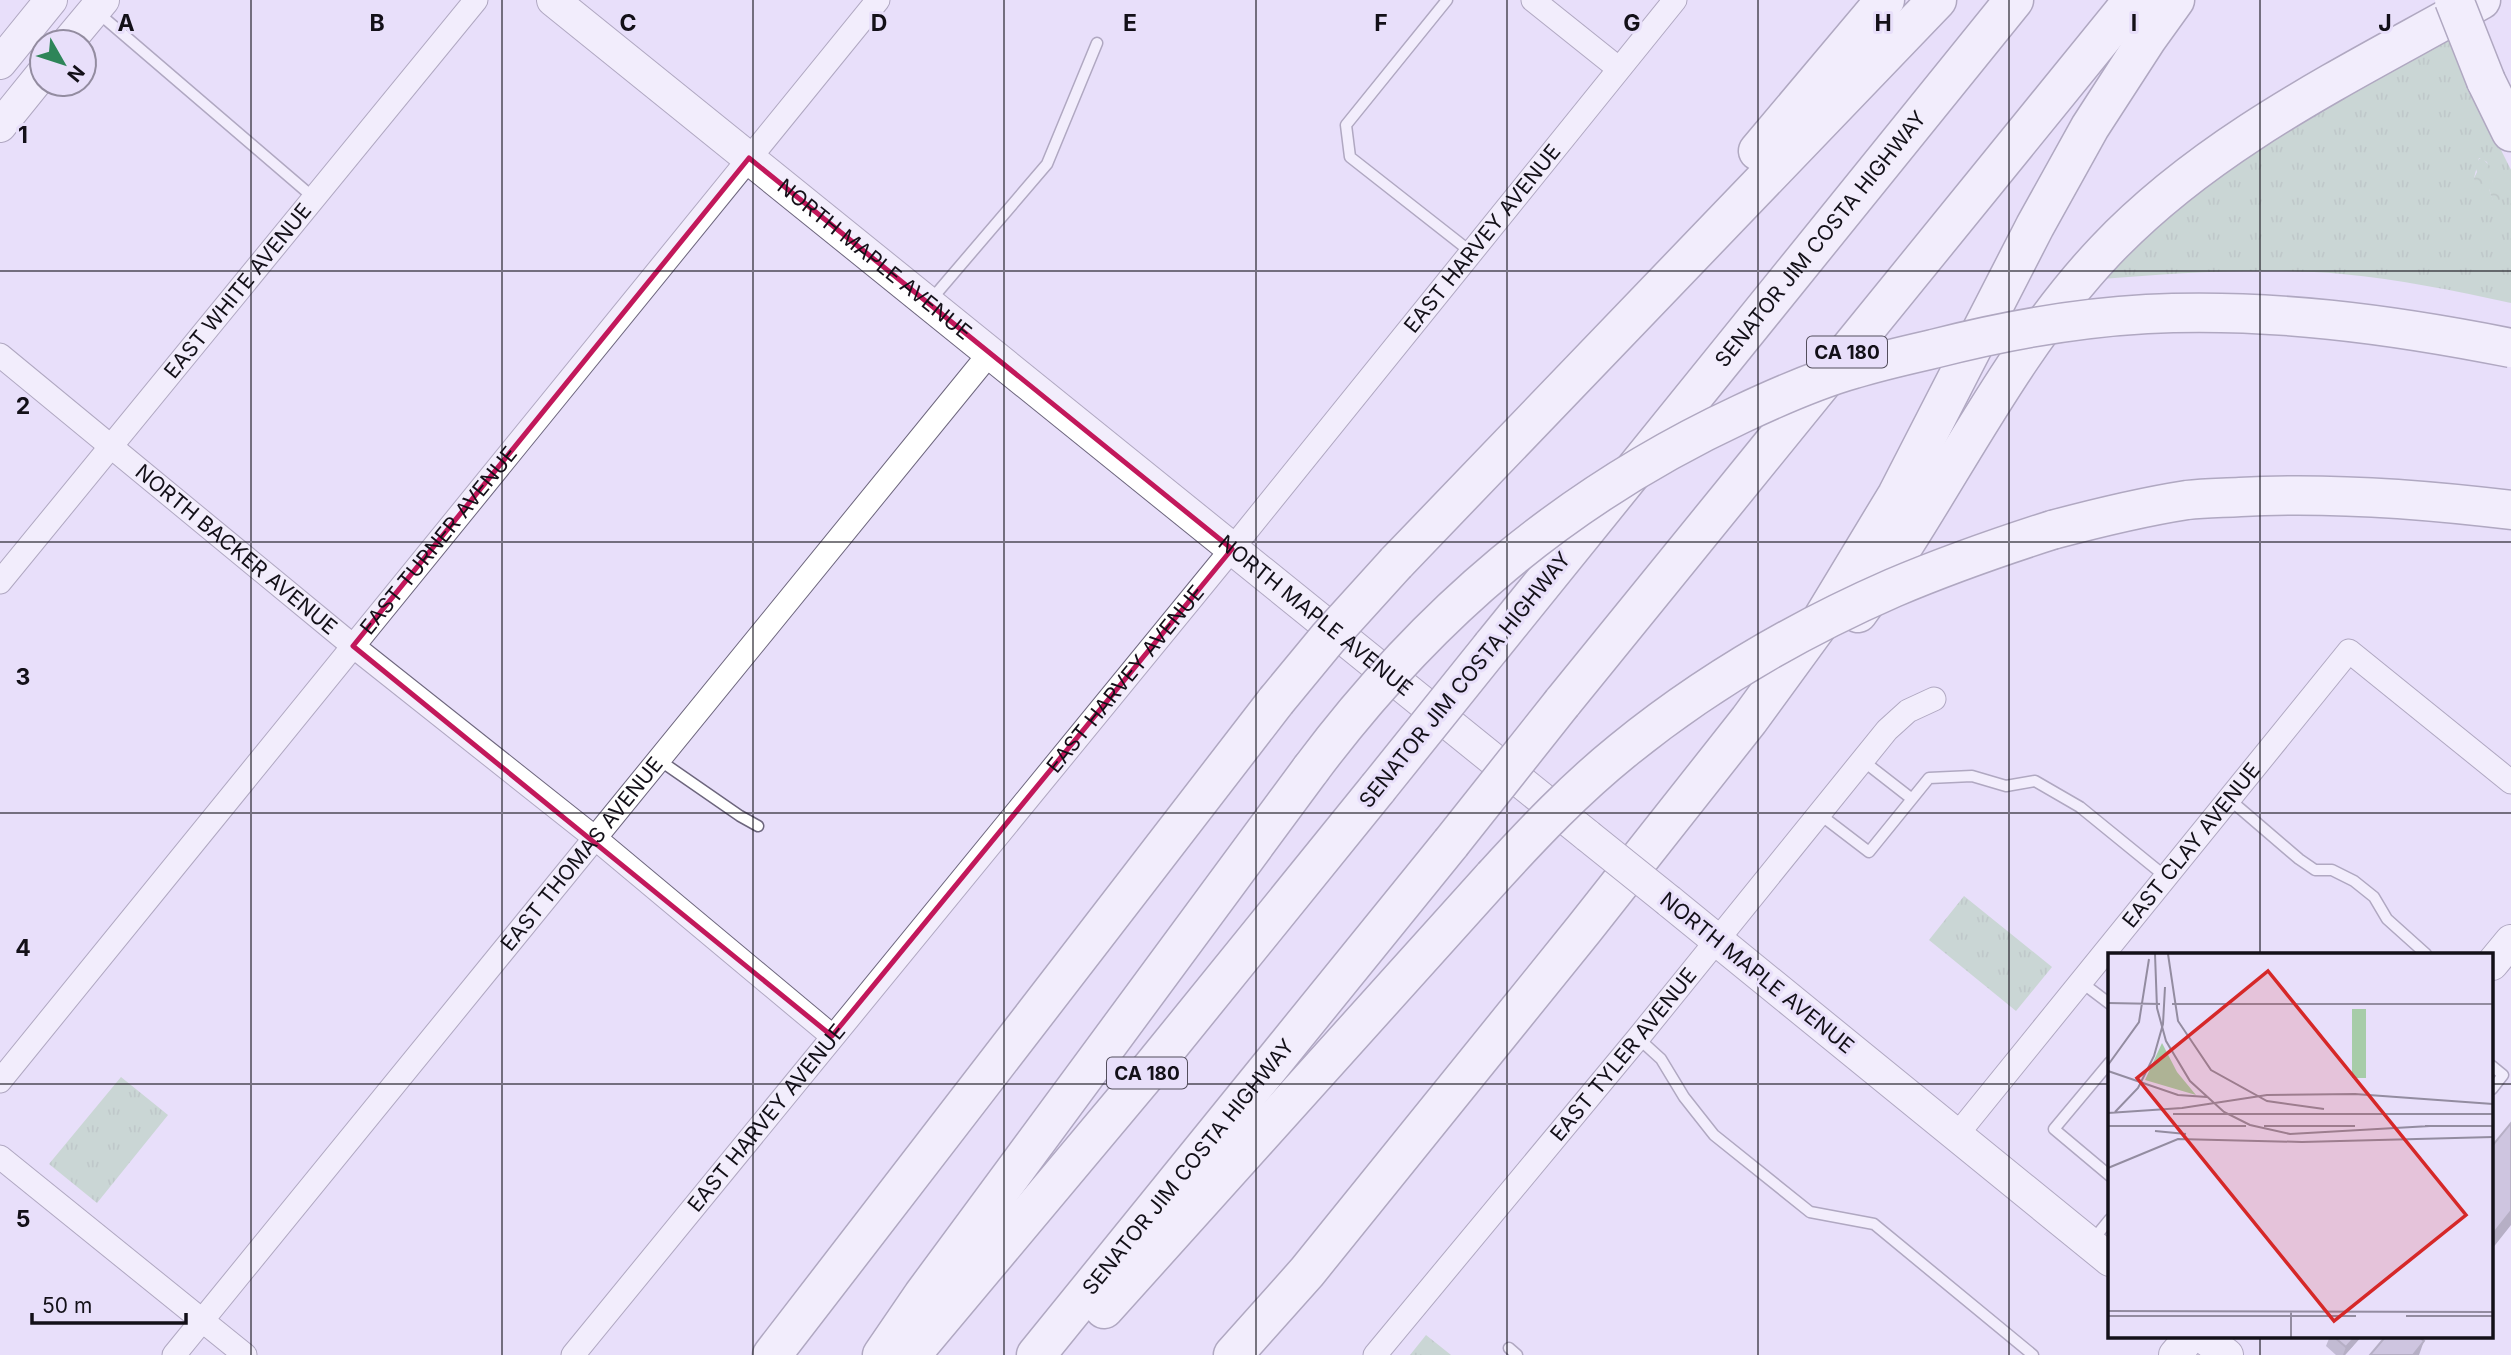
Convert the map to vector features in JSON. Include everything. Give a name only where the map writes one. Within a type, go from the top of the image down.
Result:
[{"type":"highway","points":[[772,1355],[1276,701],[1328,638],[1792,113],[1885,0]]},
{"type":"highway","points":[[1396,563],[1937,0]]},
{"type":"highway","name":"SENATOR JIM COSTA HIGHWAY","points":[[911,1355],[1153,1066],[2014,0]]},
{"type":"highway","name":"SENATOR JIM COSTA HIGHWAY","points":[[1036,1355],[2133,0]]},
{"type":"highway","points":[[1233,1355],[1307,1272],[1584,929],[1749,720],[1826,613],[1897,495],[2035,226],[2090,127],[2175,0]]},
{"type":"highway","points":[[2455,0],[2486,81],[2511,132]]},
{"type":"highway","points":[[1584,929],[1763,733],[1838,640],[1889,568],[2028,348],[2066,297],[2105,252],[2185,179],[2246,134],[2481,0]]},
{"type":"highway","points":[[882,1355],[923,1295],[1352,715],[1435,624],[1517,552],[1644,463],[1708,429],[1782,395],[1852,369],[1994,333],[2145,314],[2220,313],[2339,319],[2511,348]]},
{"type":"highway","points":[[1062,1355],[1539,827],[1596,773],[1648,731],[1707,689],[1833,617],[1892,589],[1945,567],[2052,530],[2120,513],[2189,500],[2321,495],[2511,510]]},
{"type":"street","points":[[0,63],[51,0]]},
{"type":"street","name":"EAST WHITE AVENUE","points":[[0,582],[476,0]]},
{"type":"street","name":"NORTH MAPLE AVENUE","points":[[553,0],[1717,939],[2100,1252]]},
{"type":"street","name":"EAST TURNER AVENUE","points":[[0,1081],[878,0]]},
{"type":"street","points":[[1533,0],[1618,68]]},
{"type":"street","name":"EAST HARVEY AVENUE","points":[[573,1355],[1232,549],[1675,0]]},
{"type":"street","points":[[80,28],[99,5]]},
{"type":"street","points":[[0,126],[28,91]]},
{"type":"street","name":"EAST THOMAS AVENUE","points":[[174,1355],[990,353]]},
{"type":"street","name":"NORTH BACKER AVENUE","points":[[0,355],[353,646],[595,838],[832,1036]]},
{"type":"street","name":"EAST CLAY AVENUE","points":[[1956,1136],[2349,651],[2511,782]]},
{"type":"street","name":"EAST TYLER AVENUE","points":[[1375,1355],[1638,1038],[1887,730],[1908,712],[1934,699]]},
{"type":"street","points":[[2494,962],[2511,941]]},
{"type":"street","points":[[0,1157],[245,1355]]},
{"type":"street","points":[[2175,1355],[2189,1338]]},
{"type":"street","points":[[2205,1338],[2227,1355]]},
{"type":"lane","points":[[1447,0],[1346,125],[1349,157],[1471,251]]},
{"type":"lane","points":[[99,5],[314,198]]},
{"type":"lane","points":[[928,303],[1047,164],[1097,43]]},
{"type":"lane","points":[[659,760],[758,826]]},
{"type":"lane","points":[[1862,760],[1912,799]]},
{"type":"lane","points":[[1818,813],[1869,852],[1929,778],[1972,776],[2006,786],[2035,781],[2080,807],[2166,877]]},
{"type":"lane","points":[[2229,799],[2315,870],[2332,870],[2354,881],[2374,897],[2386,919],[2425,953]]},
{"type":"lane","points":[[2081,982],[2108,1002]]},
{"type":"lane","points":[[1638,1038],[1661,1059],[1684,1097],[1714,1135],[1810,1212],[1874,1224],[2033,1355]]},
{"type":"lane","points":[[2108,1064],[2053,1129],[2108,1173]]},
{"type":"lane","points":[[2494,1068],[2503,1075],[2494,1086]]},
{"type":"lane","points":[[2100,1252],[2108,1226]]},
{"type":"highlighted area","points":[[749,158],[1232,549],[832,1036],[353,646]]},
{"type":"green space","points":[[2453,36],[2483,114],[2511,170],[2511,303],[2406,282],[2312,272],[2222,272],[2101,279],[2170,215],[2232,165],[2285,131]],"holes":[[[2479,158],[2487,162],[2493,183],[2493,200],[2489,189],[2474,178]]]},
{"type":"green space","points":[[2482,158],[2492,168],[2493,183],[2503,196],[2497,203],[2493,201],[2489,189],[2483,192],[2476,187],[2475,166]]},
{"type":"green space","points":[[1964,896],[2052,967],[2016,1011],[1929,940]]},
{"type":"green space","points":[[121,1077],[168,1115],[97,1203],[49,1164]]},
{"type":"green space","points":[[1426,1335],[1451,1355],[1410,1355]]},
{"type":"building","points":[[2511,1123],[2511,1211],[2494,1232],[2494,1144]]},
{"type":"building","points":[[2335,1338],[2354,1338],[2346,1347]]},
{"type":"building","points":[[2384,1338],[2420,1338],[2424,1341],[2413,1355],[2370,1355]]}]
